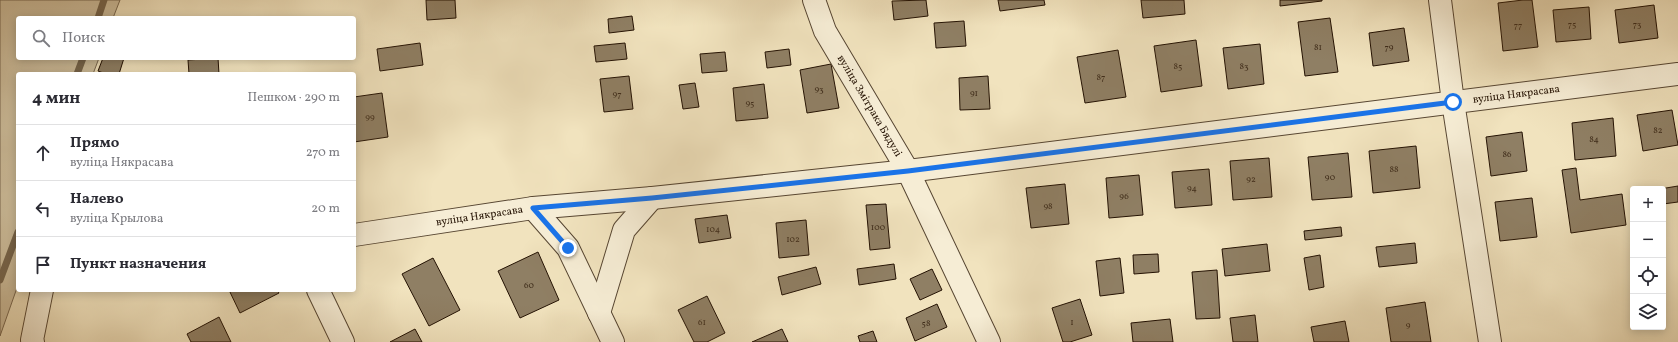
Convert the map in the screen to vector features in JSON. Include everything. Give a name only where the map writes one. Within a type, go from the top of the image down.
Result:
[{"type":"street","name":"вуліца Змітрака Бядулі","points":[[814,0],[825,31],[908,171],[989,342]]},
{"type":"street","points":[[1440,0],[1453,102],[1490,342]]},
{"type":"street","name":"вуліца Някрасава","points":[[356,235],[533,208],[652,198],[908,171],[1678,74]]},
{"type":"street","points":[[599,313],[624,230],[652,198]]},
{"type":"street","points":[[533,208],[568,248],[613,342]]},
{"type":"street","points":[[33,342],[32,340],[42,292]]},
{"type":"street","points":[[319,292],[343,342]]},
{"type":"shaded area","points":[[0,0],[120,0],[114,16],[16,16],[16,60],[98,60],[94,72],[16,72],[16,291],[0,336]]},
{"type":"building","points":[[426,0],[455,0],[456,18],[427,20]]},
{"type":"building","points":[[926,0],[928,16],[894,20],[892,1]]},
{"type":"building","points":[[998,0],[1044,0],[1045,5],[1000,11]]},
{"type":"building","points":[[1141,0],[1184,0],[1185,14],[1143,18]]},
{"type":"building","points":[[1280,0],[1322,0],[1322,1],[1280,6]]},
{"type":"building","points":[[1532,0],[1538,47],[1503,51],[1498,3]]},
{"type":"building","points":[[1654,5],[1658,38],[1619,43],[1615,10]]},
{"type":"building","points":[[1589,7],[1591,39],[1556,42],[1553,10]]},
{"type":"building","points":[[632,16],[634,30],[609,33],[608,19]]},
{"type":"building","points":[[1330,18],[1338,72],[1305,76],[1298,22]]},
{"type":"building","points":[[964,21],[966,46],[936,48],[934,23]]},
{"type":"building","points":[[1404,28],[1409,61],[1373,66],[1369,33]]},
{"type":"building","points":[[1196,40],[1202,86],[1161,92],[1154,46]]},
{"type":"building","points":[[420,43],[423,65],[380,71],[377,49]]},
{"type":"building","points":[[625,43],[627,59],[596,62],[594,46]]},
{"type":"building","points":[[1260,44],[1264,84],[1228,89],[1223,48]]},
{"type":"building","points":[[789,49],[791,65],[767,68],[765,52]]},
{"type":"building","points":[[1118,50],[1126,97],[1085,103],[1077,57]]},
{"type":"building","points":[[725,52],[727,71],[702,73],[700,54]]},
{"type":"building","points":[[102,60],[123,60],[120,72],[98,71]]},
{"type":"building","points":[[188,60],[218,60],[219,72],[189,72]]},
{"type":"building","points":[[831,64],[839,108],[807,113],[800,70]]},
{"type":"building","points":[[629,76],[633,109],[604,112],[600,79]]},
{"type":"building","points":[[988,76],[990,109],[960,110],[959,78]]},
{"type":"building","points":[[695,83],[699,107],[683,109],[679,85]]},
{"type":"building","points":[[764,84],[768,118],[736,121],[733,88]]},
{"type":"building","points":[[382,93],[388,137],[356,142],[356,97]]},
{"type":"building","points":[[1672,110],[1678,145],[1643,151],[1637,115]]},
{"type":"building","points":[[1613,118],[1616,156],[1575,160],[1572,123]]},
{"type":"building","points":[[1522,132],[1527,171],[1491,176],[1486,137]]},
{"type":"building","points":[[1416,146],[1420,188],[1373,193],[1369,151]]},
{"type":"building","points":[[1348,153],[1352,197],[1312,200],[1308,157]]},
{"type":"building","points":[[1269,158],[1272,197],[1233,200],[1230,161]]},
{"type":"building","points":[[1576,168],[1580,200],[1622,194],[1626,225],[1571,233],[1562,170]]},
{"type":"building","points":[[1209,169],[1212,205],[1175,208],[1172,172]]},
{"type":"building","points":[[1139,175],[1143,215],[1109,218],[1106,178]]},
{"type":"building","points":[[1065,184],[1069,224],[1031,228],[1026,188]]},
{"type":"building","points":[[1678,186],[1678,202],[1666,204],[1666,188]]},
{"type":"building","points":[[1532,198],[1537,237],[1500,241],[1495,202]]},
{"type":"building","points":[[886,204],[890,248],[870,250],[866,205]]},
{"type":"building","points":[[727,215],[731,238],[699,243],[695,219]]},
{"type":"building","points":[[806,220],[809,255],[779,258],[776,223]]},
{"type":"building","points":[[1341,227],[1342,236],[1305,240],[1304,231]]},
{"type":"building","points":[[1415,243],[1417,263],[1379,267],[1376,247]]},
{"type":"building","points":[[1267,244],[1270,271],[1225,276],[1222,249]]},
{"type":"building","points":[[538,252],[559,300],[520,318],[498,271]]},
{"type":"building","points":[[1158,254],[1159,272],[1134,274],[1133,255]]},
{"type":"building","points":[[1320,255],[1324,287],[1309,290],[1304,258]]},
{"type":"building","points":[[433,258],[460,310],[429,326],[402,274]]},
{"type":"building","points":[[1120,258],[1124,293],[1100,296],[1096,261]]},
{"type":"building","points":[[894,264],[896,279],[859,285],[857,269]]},
{"type":"building","points":[[816,267],[821,284],[782,295],[778,277]]},
{"type":"building","points":[[932,269],[942,290],[920,300],[910,279]]},
{"type":"building","points":[[1217,270],[1220,318],[1196,319],[1192,272]]},
{"type":"building","points":[[230,292],[279,293],[240,313]]},
{"type":"building","points":[[707,296],[725,333],[707,342],[694,342],[678,310]]},
{"type":"building","points":[[1080,299],[1092,335],[1070,342],[1063,342],[1052,308]]},
{"type":"building","points":[[1425,302],[1431,342],[1391,342],[1386,308]]},
{"type":"building","points":[[937,304],[947,327],[915,341],[906,318]]},
{"type":"building","points":[[1255,315],[1258,342],[1233,342],[1230,318]]},
{"type":"building","points":[[219,317],[231,342],[191,342],[187,334]]},
{"type":"building","points":[[1170,319],[1173,342],[1133,342],[1131,323]]},
{"type":"building","points":[[1345,321],[1349,342],[1314,342],[1311,327]]},
{"type":"building","points":[[415,329],[422,342],[390,342]]},
{"type":"building","points":[[782,329],[788,342],[752,342]]},
{"type":"building","points":[[873,331],[877,342],[860,342],[858,336]]},
{"type":"waterway","points":[[99,16],[104,0]]},
{"type":"waterway","points":[[78,72],[82,60]]},
{"type":"waterway","points":[[0,280],[16,237]]},
{"type":"route","points":[[568,248],[533,208],[652,198],[908,171],[1453,102]]}]
